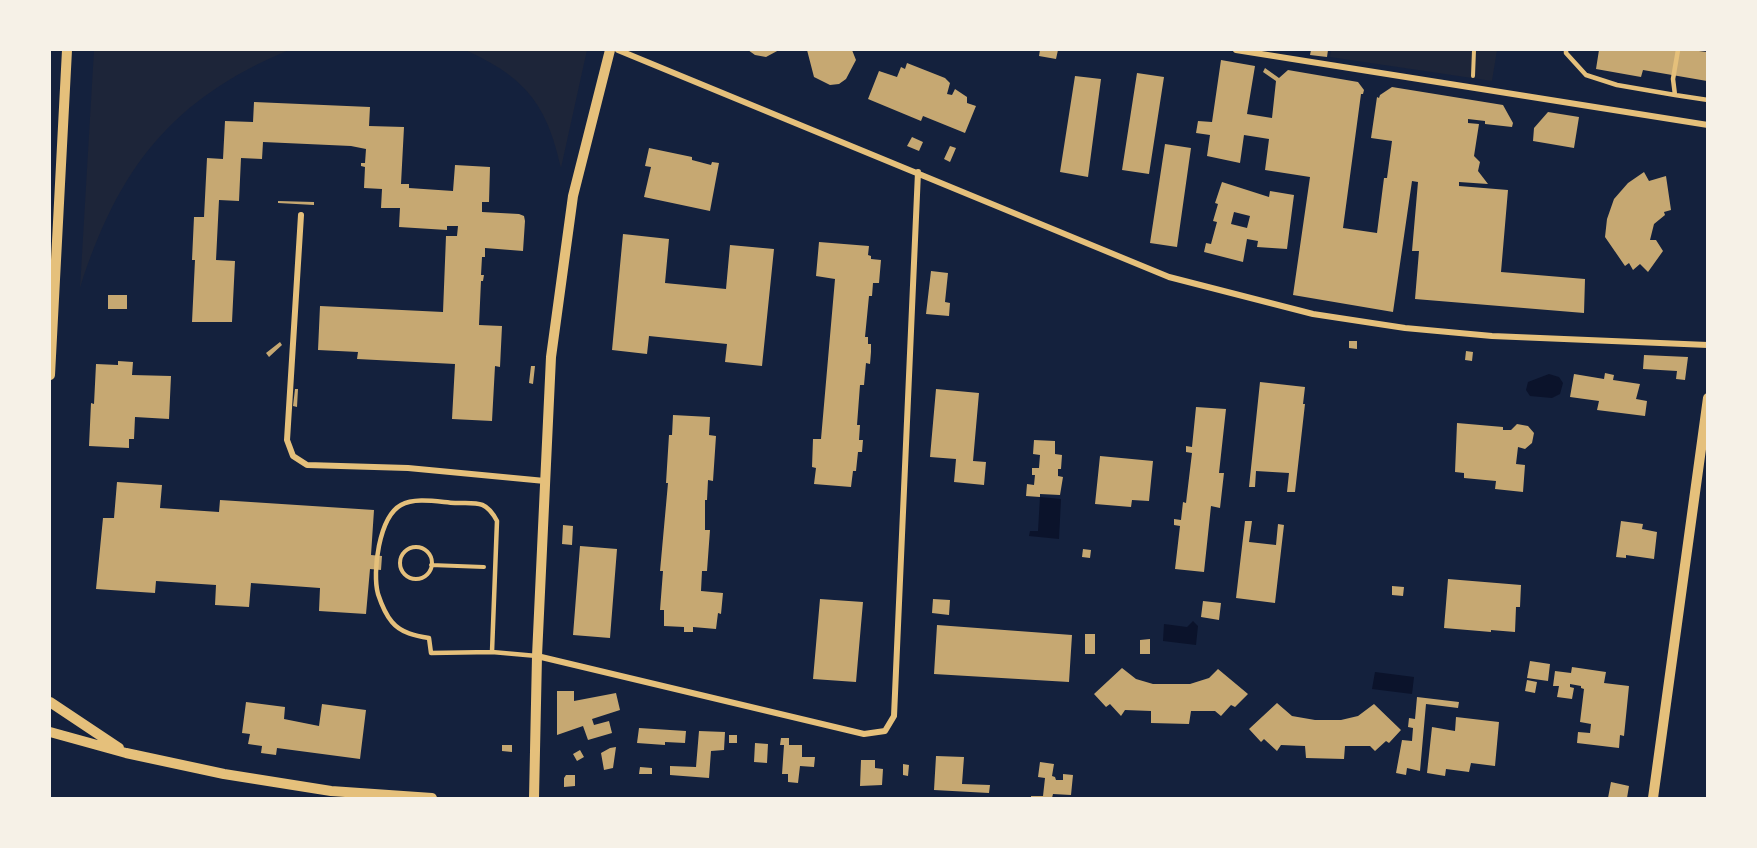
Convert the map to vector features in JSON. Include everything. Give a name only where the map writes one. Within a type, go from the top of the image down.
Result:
[{"type":"street","points":[[50,375],[67,50]]},
{"type":"street","points":[[534,798],[537,656],[551,357],[573,196],[610,50]]},
{"type":"street","points":[[618,50],[1169,277],[1313,314],[1405,328],[1492,336],[1707,345]]},
{"type":"street","points":[[1236,50],[1707,125]]},
{"type":"street","points":[[537,656],[864,734],[885,731],[894,716],[918,172]]},
{"type":"street","points":[[301,214],[287,440],[293,456],[307,465],[408,468],[545,481]]},
{"type":"street","points":[[1653,798],[1704,455],[1707,398]]},
{"type":"street","points":[[50,702],[126,753]]},
{"type":"street","points":[[50,732],[126,753],[224,774],[331,791],[432,798]]},
{"type":"lane","points":[[1566,50],[1566,53],[1586,75],[1617,85],[1707,100]]},
{"type":"lane","points":[[1675,95],[1673,79],[1678,50]]},
{"type":"lane","points":[[492,652],[497,521],[491,510],[482,504],[410,502],[403,504],[389,516],[380,540],[378,592],[394,624],[412,636],[429,638],[431,653],[492,652],[537,656]]},
{"type":"path","points":[[1473,88],[1474,50]]},
{"type":"path","points":[[414,547],[427,552],[431,565],[428,573],[416,579],[406,576],[400,564],[403,554],[414,547]]},
{"type":"path","points":[[431,565],[496,568]]},
{"type":"shaded area","points":[[94,50],[289,50],[248,69],[212,91],[181,115],[154,143],[132,173],[112,208],[80,288]]},
{"type":"shaded area","points":[[465,50],[587,50],[561,168],[549,126],[530,95],[503,71]]},
{"type":"shaded area","points":[[1331,50],[1497,50],[1492,81],[1330,57]]},
{"type":"shaded area","points":[[1549,374],[1559,377],[1563,383],[1560,394],[1552,398],[1530,396],[1526,390],[1528,382]]},
{"type":"shaded area","points":[[1040,497],[1061,499],[1059,539],[1029,536],[1030,531],[1038,531]]},
{"type":"shaded area","points":[[1193,621],[1198,626],[1196,645],[1163,641],[1164,624],[1187,627]]},
{"type":"shaded area","points":[[1375,672],[1414,677],[1412,694],[1372,689]]},
{"type":"building","points":[[748,50],[779,50],[766,57],[755,55]]},
{"type":"building","points":[[807,50],[852,50],[856,60],[846,79],[839,84],[830,85],[814,77]]},
{"type":"building","points":[[1040,50],[1058,50],[1056,59],[1039,56]]},
{"type":"building","points":[[1311,50],[1328,50],[1327,57],[1310,55]]},
{"type":"building","points":[[1599,50],[1707,52],[1707,81],[1643,70],[1641,77],[1596,69]]},
{"type":"building","points":[[1221,60],[1255,66],[1247,114],[1272,118],[1276,81],[1263,72],[1265,68],[1279,78],[1288,70],[1358,82],[1364,90],[1361,94],[1343,228],[1377,233],[1384,178],[1387,178],[1392,141],[1371,138],[1377,97],[1379,98],[1392,87],[1503,105],[1513,123],[1512,127],[1485,124],[1485,121],[1468,119],[1468,123],[1479,124],[1474,156],[1480,162],[1478,171],[1488,184],[1459,182],[1459,186],[1508,190],[1501,272],[1585,279],[1584,313],[1415,299],[1419,251],[1412,251],[1418,182],[1412,181],[1393,312],[1293,295],[1310,177],[1265,170],[1269,139],[1244,135],[1240,163],[1207,156],[1210,135],[1196,133],[1198,121],[1212,122]]},
{"type":"building","points":[[907,63],[945,78],[950,83],[947,94],[952,95],[955,89],[967,97],[967,103],[976,106],[965,133],[923,116],[921,121],[868,99],[879,71],[897,77],[901,67],[905,69]]},
{"type":"building","points":[[1137,73],[1164,77],[1149,174],[1122,170]]},
{"type":"building","points":[[1075,76],[1101,79],[1088,177],[1060,172]]},
{"type":"building","points":[[254,102],[370,107],[369,126],[404,127],[401,184],[409,184],[409,188],[453,191],[455,165],[490,167],[489,202],[482,202],[482,212],[519,214],[524,216],[525,221],[523,251],[485,248],[485,257],[482,257],[481,275],[484,275],[481,281],[479,325],[502,326],[500,367],[495,366],[492,421],[452,419],[455,364],[357,359],[358,352],[318,350],[320,306],[443,312],[446,236],[457,236],[458,226],[447,226],[447,230],[399,227],[400,208],[381,208],[382,189],[364,188],[365,167],[361,166],[361,163],[365,163],[366,149],[351,146],[263,142],[262,159],[241,158],[239,201],[219,200],[216,260],[235,261],[232,322],[192,322],[195,260],[192,260],[194,217],[204,217],[207,158],[223,159],[225,121],[253,122]]},
{"type":"building","points":[[1548,112],[1579,117],[1574,148],[1533,141],[1534,128]]},
{"type":"building","points":[[912,137],[923,142],[919,151],[907,146]]},
{"type":"building","points":[[1165,144],[1191,148],[1177,247],[1150,243]]},
{"type":"building","points":[[950,146],[956,148],[950,162],[944,159]]},
{"type":"building","points":[[649,148],[692,157],[692,160],[711,165],[712,162],[719,163],[710,211],[644,197],[651,167],[645,166]]},
{"type":"building","points":[[1644,172],[1649,181],[1666,176],[1671,210],[1664,212],[1665,215],[1654,224],[1650,240],[1656,240],[1663,251],[1648,272],[1640,264],[1633,270],[1629,263],[1625,266],[1605,237],[1607,219],[1614,199],[1628,183]]},
{"type":"building","points":[[1222,182],[1269,197],[1270,191],[1294,195],[1287,249],[1257,247],[1258,241],[1247,239],[1243,262],[1204,252],[1206,243],[1211,244],[1217,222],[1213,221],[1218,204],[1215,203]],"holes":[[[1234,212],[1250,216],[1247,228],[1231,224]]]},
{"type":"building","points":[[278,201],[314,202],[314,205],[278,203]]},
{"type":"building","points":[[623,234],[669,239],[665,283],[726,289],[730,245],[774,249],[762,366],[725,362],[727,344],[649,336],[647,354],[612,350]]},
{"type":"building","points":[[819,242],[869,246],[868,255],[871,259],[881,260],[879,283],[873,283],[872,296],[869,296],[865,337],[868,337],[868,344],[871,344],[870,364],[866,363],[864,385],[860,385],[857,425],[860,425],[859,440],[863,440],[862,452],[858,452],[851,487],[814,484],[816,468],[812,467],[813,439],[821,439],[835,279],[816,276]]},
{"type":"building","points":[[931,271],[948,273],[945,302],[950,303],[949,316],[926,314]]},
{"type":"building","points":[[108,295],[127,295],[127,309],[108,309]]},
{"type":"building","points":[[1349,341],[1357,341],[1357,349],[1349,348]]},
{"type":"building","points":[[280,342],[282,345],[269,357],[266,353]]},
{"type":"building","points":[[1466,351],[1473,352],[1472,361],[1465,360]]},
{"type":"building","points":[[1644,355],[1688,357],[1685,380],[1676,379],[1677,371],[1643,369]]},
{"type":"building","points":[[118,361],[133,362],[132,375],[171,376],[169,419],[135,417],[134,439],[129,439],[129,448],[89,446],[96,364],[118,365]]},
{"type":"building","points":[[531,366],[535,366],[533,384],[529,383]]},
{"type":"building","points":[[1605,373],[1614,375],[1613,380],[1640,384],[1636,399],[1647,401],[1645,416],[1597,410],[1599,401],[1570,397],[1574,374],[1604,379]]},
{"type":"building","points":[[1260,382],[1305,387],[1295,492],[1287,492],[1289,473],[1256,471],[1255,487],[1249,487]]},
{"type":"building","points":[[295,389],[298,389],[297,407],[293,406]]},
{"type":"building","points":[[936,389],[979,393],[973,461],[986,462],[984,485],[954,482],[956,459],[930,457]]},
{"type":"building","points":[[1196,407],[1226,409],[1219,473],[1224,473],[1220,508],[1211,506],[1204,572],[1175,569],[1180,526],[1174,525],[1174,519],[1181,520],[1183,502],[1186,503],[1192,453],[1186,452],[1186,446],[1192,447]]},
{"type":"building","points":[[673,415],[710,417],[709,435],[716,436],[713,481],[708,480],[707,500],[705,500],[705,530],[710,530],[707,571],[702,571],[701,591],[723,593],[721,614],[718,613],[716,629],[693,627],[693,632],[684,632],[684,627],[664,626],[664,610],[660,610],[663,571],[660,571],[668,483],[666,483],[669,435],[672,435]]},
{"type":"building","points":[[1457,423],[1503,427],[1503,430],[1511,430],[1517,424],[1528,426],[1534,433],[1532,443],[1525,449],[1518,447],[1516,464],[1525,465],[1523,492],[1495,489],[1496,481],[1464,478],[1464,473],[1455,472]]},
{"type":"building","points":[[1034,440],[1055,441],[1055,454],[1062,455],[1061,469],[1058,469],[1058,476],[1063,477],[1060,495],[1026,496],[1027,484],[1034,485],[1035,475],[1032,475],[1032,468],[1039,468],[1040,455],[1033,454]]},
{"type":"building","points":[[1100,456],[1153,461],[1149,501],[1132,500],[1131,507],[1095,504]]},
{"type":"building","points":[[117,482],[162,485],[160,508],[219,512],[220,500],[374,510],[371,555],[382,556],[381,570],[370,569],[366,614],[319,611],[320,588],[251,583],[249,607],[215,605],[216,585],[156,581],[155,593],[96,589],[103,518],[114,518]]},
{"type":"building","points":[[1245,521],[1252,521],[1249,542],[1276,545],[1278,524],[1284,525],[1275,603],[1236,598]]},
{"type":"building","points":[[1621,521],[1643,524],[1642,529],[1657,532],[1654,559],[1626,555],[1626,558],[1616,557]]},
{"type":"building","points":[[563,525],[573,526],[572,545],[562,544]]},
{"type":"building","points":[[580,546],[617,549],[610,638],[573,635]]},
{"type":"building","points":[[1083,549],[1091,550],[1090,558],[1082,557]]},
{"type":"building","points":[[1448,579],[1521,585],[1520,607],[1516,607],[1515,632],[1444,628]]},
{"type":"building","points":[[1392,586],[1404,587],[1403,596],[1392,595]]},
{"type":"building","points":[[820,599],[863,602],[856,682],[813,679]]},
{"type":"building","points":[[933,599],[950,600],[949,615],[932,613]]},
{"type":"building","points":[[1203,601],[1221,603],[1219,620],[1201,617]]},
{"type":"building","points":[[937,625],[1072,635],[1069,682],[934,674]]},
{"type":"building","points":[[1085,634],[1095,634],[1095,654],[1085,654]]},
{"type":"building","points":[[1150,639],[1150,654],[1140,654],[1140,640]]},
{"type":"building","points":[[1530,661],[1550,664],[1548,681],[1527,678]]},
{"type":"building","points":[[1572,667],[1606,672],[1604,683],[1629,686],[1624,736],[1620,735],[1619,748],[1577,743],[1578,732],[1590,733],[1591,724],[1580,722],[1584,689],[1581,686],[1570,684],[1570,687],[1574,688],[1572,699],[1557,697],[1559,686],[1553,686],[1555,671],[1571,673]]},
{"type":"building","points":[[1122,668],[1136,679],[1153,684],[1190,684],[1209,678],[1218,669],[1248,694],[1235,707],[1231,705],[1221,716],[1215,711],[1191,711],[1189,724],[1151,723],[1151,711],[1125,710],[1121,716],[1110,704],[1106,707],[1094,694]]},
{"type":"building","points":[[1527,680],[1537,682],[1535,693],[1525,691]]},
{"type":"building","points":[[557,691],[574,691],[574,701],[616,693],[620,710],[592,719],[594,725],[609,721],[612,733],[588,740],[583,726],[557,735]]},
{"type":"building","points":[[1417,697],[1459,702],[1458,708],[1426,704],[1420,771],[1407,768],[1406,775],[1396,773],[1402,740],[1412,741],[1413,728],[1408,727],[1409,718],[1415,719]]},
{"type":"building","points":[[246,702],[285,707],[284,719],[319,726],[322,704],[366,710],[360,759],[277,748],[276,755],[261,753],[262,746],[248,744],[250,734],[242,733]]},
{"type":"building","points":[[1277,703],[1292,716],[1315,720],[1341,720],[1358,716],[1374,704],[1401,730],[1389,743],[1386,741],[1375,751],[1370,746],[1345,746],[1344,759],[1306,758],[1305,746],[1281,745],[1277,751],[1264,739],[1261,742],[1249,729]]},
{"type":"building","points":[[1456,717],[1499,722],[1495,766],[1471,763],[1469,772],[1446,769],[1445,776],[1427,773],[1432,727],[1455,731]]},
{"type":"building","points":[[639,728],[686,731],[685,743],[665,742],[665,745],[637,743]]},
{"type":"building","points":[[699,731],[725,732],[724,750],[711,751],[709,778],[670,775],[670,766],[696,767]]},
{"type":"building","points":[[729,735],[737,735],[737,743],[729,743]]},
{"type":"building","points":[[781,738],[789,738],[789,745],[802,745],[802,757],[815,757],[814,767],[800,766],[798,783],[788,782],[788,774],[782,774],[784,745],[780,745]]},
{"type":"building","points":[[755,743],[768,744],[767,763],[754,762]]},
{"type":"building","points":[[502,745],[512,745],[512,752],[502,751]]},
{"type":"building","points":[[616,747],[613,768],[604,770],[601,753]]},
{"type":"building","points":[[580,750],[584,757],[577,761],[573,754]]},
{"type":"building","points":[[936,756],[964,757],[962,784],[990,785],[989,793],[934,790]]},
{"type":"building","points":[[861,760],[875,760],[875,768],[883,769],[882,785],[860,786]]},
{"type":"building","points":[[1040,762],[1054,764],[1052,776],[1056,780],[1063,780],[1063,774],[1073,775],[1071,795],[1053,794],[1052,798],[1031,798],[1031,796],[1043,796],[1045,778],[1038,777]]},
{"type":"building","points":[[903,764],[909,765],[908,776],[903,775]]},
{"type":"building","points":[[640,767],[652,768],[652,774],[639,774]]},
{"type":"building","points":[[566,775],[575,775],[575,786],[564,787]]},
{"type":"building","points":[[1611,782],[1629,786],[1627,798],[1608,798]]}]
